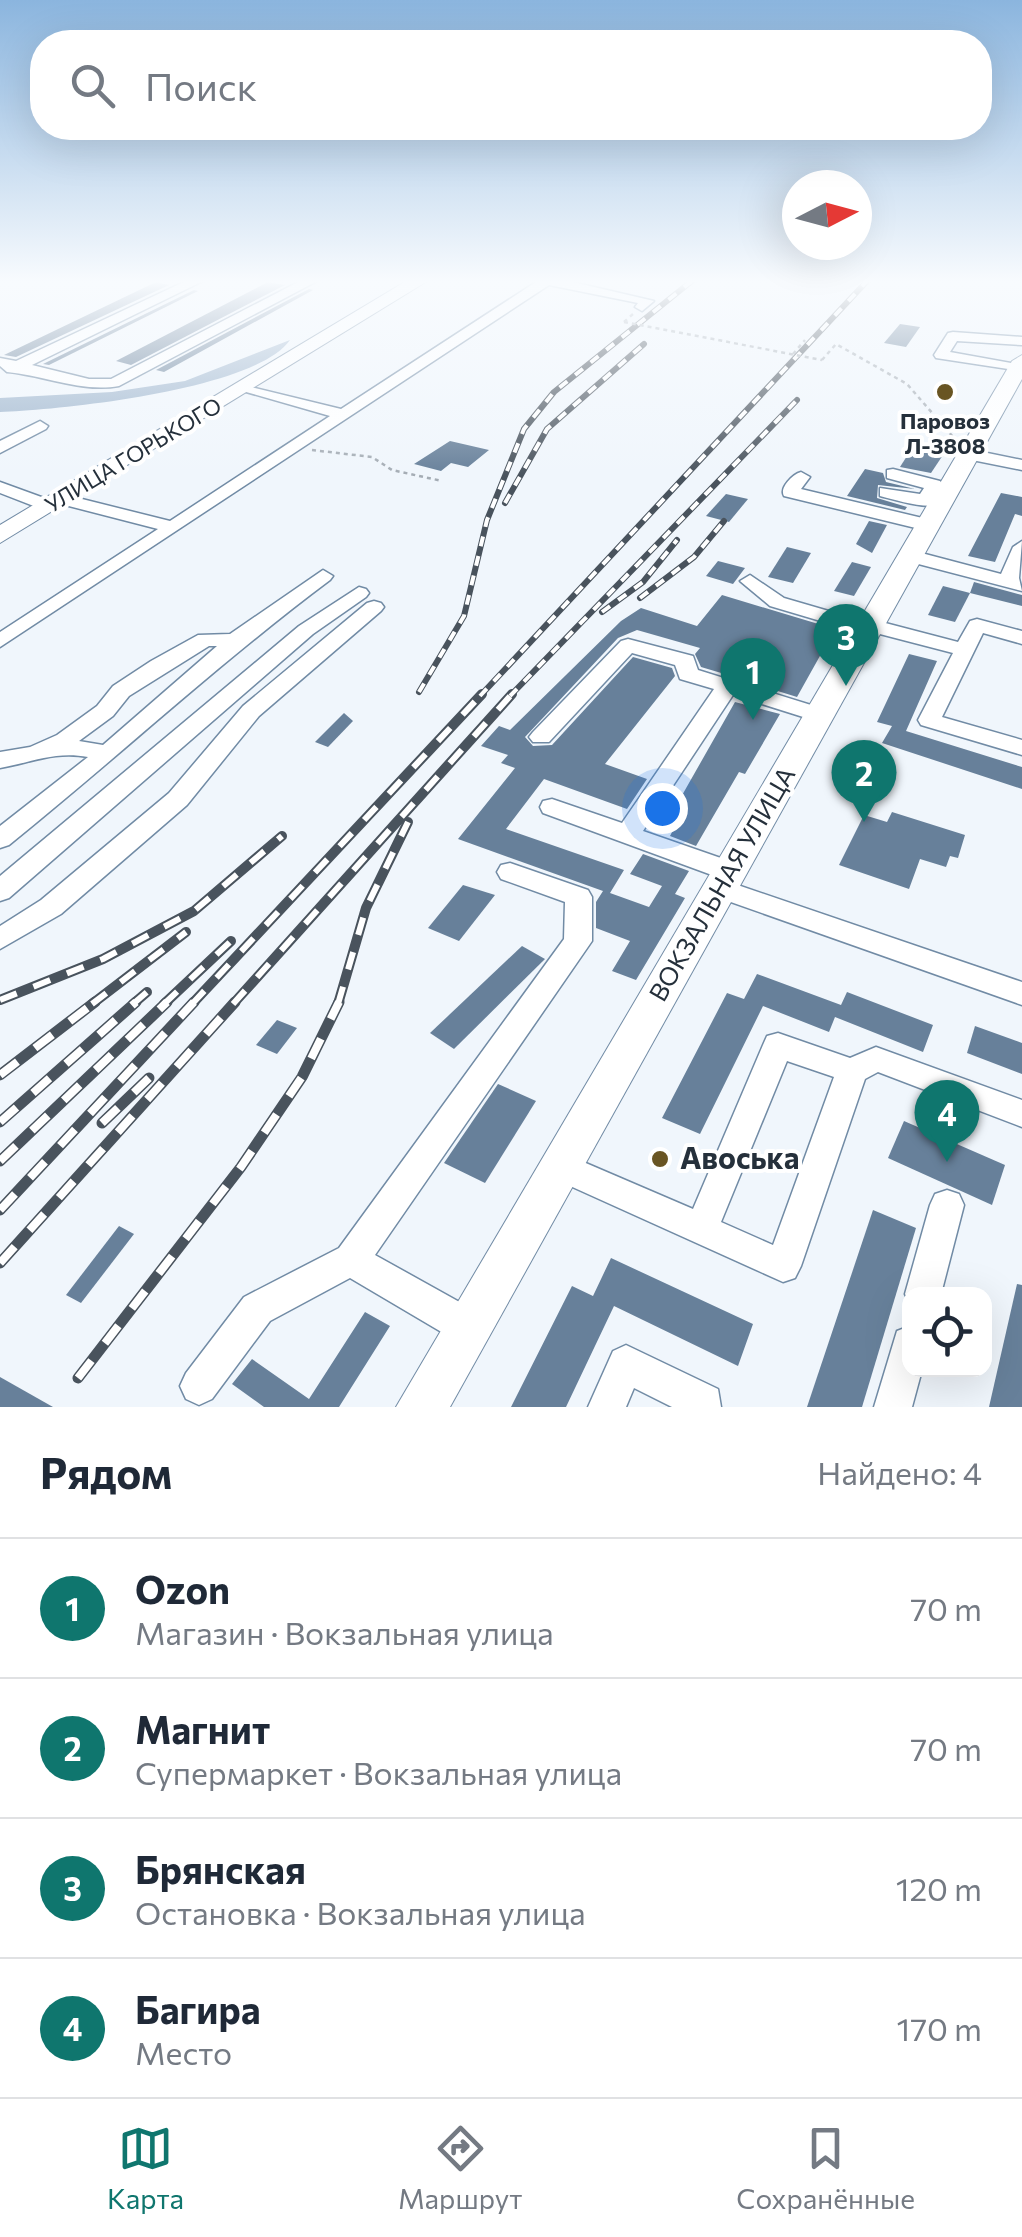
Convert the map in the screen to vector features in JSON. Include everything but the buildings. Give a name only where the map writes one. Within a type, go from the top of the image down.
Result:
[{"type":"main road","name":"УЛИЦА ГОРЬКОГО","points":[[0,536],[312,346]]},
{"type":"main road","name":"ВОКЗАЛЬНАЯ УЛИЦА","points":[[422,1407],[1021,356]]},
{"type":"street","points":[[0,374],[60,346]]},
{"type":"street","points":[[0,362],[89,384],[114,382],[185,346]]},
{"type":"street","points":[[0,641],[449,346]]},
{"type":"street","points":[[244,387],[344,416]]},
{"type":"street","points":[[0,448],[40,426]]},
{"type":"street","points":[[968,454],[1022,465]]},
{"type":"street","points":[[801,477],[790,492],[932,507]]},
{"type":"street","points":[[889,483],[932,507]]},
{"type":"street","points":[[0,487],[173,527]]},
{"type":"street","points":[[910,556],[1016,582],[1022,547]]},
{"type":"street","points":[[0,839],[108,753],[235,640],[323,576]]},
{"type":"street","points":[[750,581],[776,602],[965,650]]},
{"type":"street","points":[[0,890],[306,630],[366,600],[251,711],[178,799],[51,907],[0,939]]},
{"type":"street","points":[[1022,638],[977,625],[929,720],[1022,748]]},
{"type":"street","points":[[0,760],[36,754],[56,744],[106,711],[121,691],[205,639],[235,640]]},
{"type":"street","points":[[541,737],[628,645],[684,661],[688,674],[819,715]]},
{"type":"street","points":[[628,834],[728,686]]},
{"type":"street","points":[[208,716],[251,711]]},
{"type":"street","points":[[56,744],[108,753]]},
{"type":"street","points":[[552,807],[628,834],[725,879],[1022,994]]},
{"type":"street","points":[[199,1386],[258,1309],[351,1260],[578,941],[579,897],[510,872]]},
{"type":"street","points":[[701,1230],[778,1045],[852,1071],[876,1060],[1022,1114]]},
{"type":"street","points":[[560,1166],[783,1266],[852,1071]]},
{"type":"street","points":[[925,1287],[947,1204]]},
{"type":"street","points":[[351,1260],[468,1327]]},
{"type":"street","points":[[607,1407],[626,1364],[704,1403]]},
{"type":"street","points":[[892,1407],[902,1372]]},
{"type":"path","points":[[749,346],[822,360],[835,346]]},
{"type":"path","points":[[793,354],[801,346]]},
{"type":"path","points":[[839,346],[907,384],[968,454]]},
{"type":"path","points":[[296,446],[372,457],[392,470],[442,481]]},
{"type":"water","points":[[283,346],[270,357],[238,372],[199,384],[109,402],[0,412],[0,398],[112,392],[185,381]]},
{"type":"railway","points":[[419,692],[464,616],[487,520],[524,429],[554,392],[612,346]]},
{"type":"railway","points":[[505,503],[547,429],[642,346]]},
{"type":"railway","points":[[480,696],[807,346]]},
{"type":"railway","points":[[510,696],[797,400]]},
{"type":"railway","points":[[640,598],[694,557],[724,521]]},
{"type":"railway","points":[[602,612],[643,582],[677,540]]},
{"type":"railway","points":[[192,1004],[482,694]]},
{"type":"railway","points":[[233,1004],[512,694]]},
{"type":"railway","points":[[338,1004],[366,908],[408,822]]},
{"type":"railway","points":[[0,1000],[103,959],[194,911],[282,836]]},
{"type":"railway","points":[[92,1004],[186,932]]},
{"type":"railway","points":[[164,1004],[231,941]]},
{"type":"railway","points":[[133,1004],[147,992]]},
{"type":"railway","points":[[0,1075],[95,1002]]},
{"type":"railway","points":[[0,1122],[136,1002]]},
{"type":"railway","points":[[0,1161],[167,1002]]},
{"type":"railway","points":[[0,1210],[194,1002]]},
{"type":"railway","points":[[0,1263],[235,1002]]},
{"type":"railway","points":[[78,1378],[241,1167],[302,1077],[339,1002]]},
{"type":"railway","points":[[102,1123],[149,1078]]},
{"type":"place","name":"Паровоз Л-3808","points":[[945,392]]},
{"type":"place","name":"Брянская","points":[[846,686]]},
{"type":"place","name":"Ozon","points":[[753,720]]},
{"type":"place","name":"Магнит","points":[[864,822]]},
{"type":"place","name":"Авоська","points":[[660,1159]]},
{"type":"place","name":"Багира","points":[[947,1162]]}]
